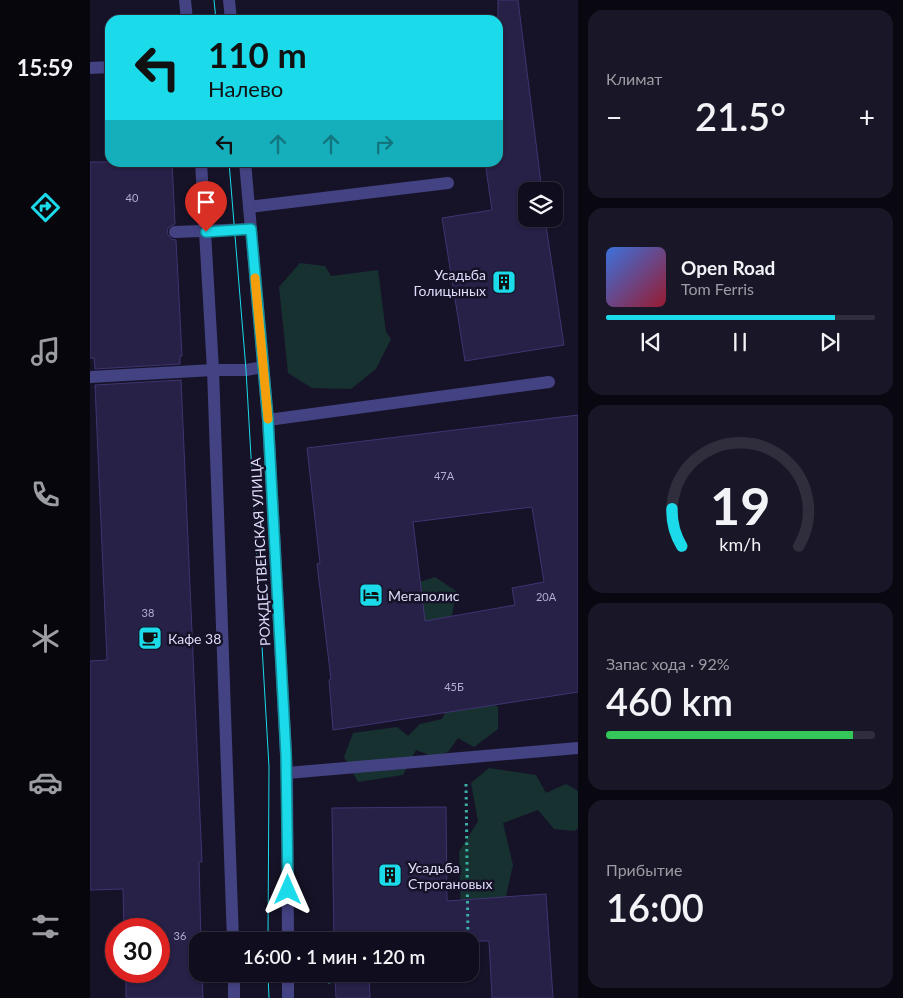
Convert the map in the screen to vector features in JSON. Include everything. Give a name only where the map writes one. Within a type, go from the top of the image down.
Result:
[{"type":"street","points":[[185,0],[186,15]]},
{"type":"street","points":[[229,0],[230,15]]},
{"type":"street","points":[[90,68],[105,67]]},
{"type":"street","points":[[201,167],[214,370],[233,932]]},
{"type":"street","name":"РОЖДЕСТВЕНСКАЯ УЛИЦА","points":[[245,167],[268,420],[287,773],[288,932]]},
{"type":"street","points":[[249,207],[448,183]]},
{"type":"street","points":[[176,232],[251,229]]},
{"type":"street","points":[[90,376],[246,370],[263,367]]},
{"type":"street","points":[[268,420],[549,382]]},
{"type":"street","points":[[287,773],[578,748]]},
{"type":"street","points":[[234,982],[234,998]]},
{"type":"street","points":[[288,982],[288,998]]},
{"type":"path","points":[[466,758],[468,932]]},
{"type":"green space","points":[[300,263],[325,266],[331,276],[378,270],[386,332],[391,339],[376,369],[351,389],[312,388],[288,373],[279,287]]},
{"type":"green space","points":[[435,577],[456,591],[451,622],[419,630],[411,585]]},
{"type":"green space","points":[[483,697],[498,707],[498,729],[474,747],[458,738],[448,752],[434,757],[416,750],[403,775],[358,782],[344,757],[353,733],[397,727],[408,736],[420,724],[442,719],[452,699]]},
{"type":"green space","points":[[489,768],[536,775],[546,793],[566,784],[578,791],[578,828],[575,831],[554,829],[538,810],[503,823],[513,865],[504,905],[461,913],[459,852],[478,821],[471,783]]},
{"type":"building","name":"Усадьба Голицыных","points":[[498,0],[518,0],[541,182],[518,182],[518,227],[546,227],[564,345],[465,361],[442,218],[492,210],[486,167],[503,167],[503,15],[498,15]]},
{"type":"building","points":[[90,162],[105,162],[105,167],[172,167],[175,224],[168,228],[167,233],[171,239],[176,240],[182,356],[180,356],[180,364],[95,369],[94,358],[90,358]]},
{"type":"building","points":[[181,380],[202,862],[199,862],[201,932],[189,932],[189,982],[202,982],[203,998],[126,998],[126,983],[170,983],[170,918],[124,918],[123,889],[90,890],[90,661],[107,660],[95,385]]},
{"type":"building","points":[[578,415],[578,692],[333,730],[329,680],[331,679],[317,564],[320,563],[307,448]],"holes":[[[532,507],[544,582],[512,588],[515,605],[425,621],[413,522]]]},
{"type":"building","name":"Усадьба Строгановых","points":[[446,807],[447,901],[546,894],[553,998],[492,998],[489,941],[479,941],[479,932],[334,932],[332,808]]},
{"type":"building","points":[[335,982],[369,982],[370,998],[336,998]]},
{"type":"tram line","points":[[214,0],[216,15]]},
{"type":"tram line","points":[[229,167],[246,370],[269,767],[268,932]]},
{"type":"tram line","points":[[268,982],[269,998]]},
{"type":"slow traffic","points":[[255,278],[268,419]]},
{"type":"place","name":"Усадьба Голицыных","points":[[504,282]]},
{"type":"place","name":"Мегаполис","points":[[371,595]]},
{"type":"place","name":"Кафе 38","points":[[150,638]]},
{"type":"place","name":"Усадьба Строгановых","points":[[390,875]]},
{"type":"route","points":[[206,232],[251,229],[268,420],[287,773],[288,890]]}]
